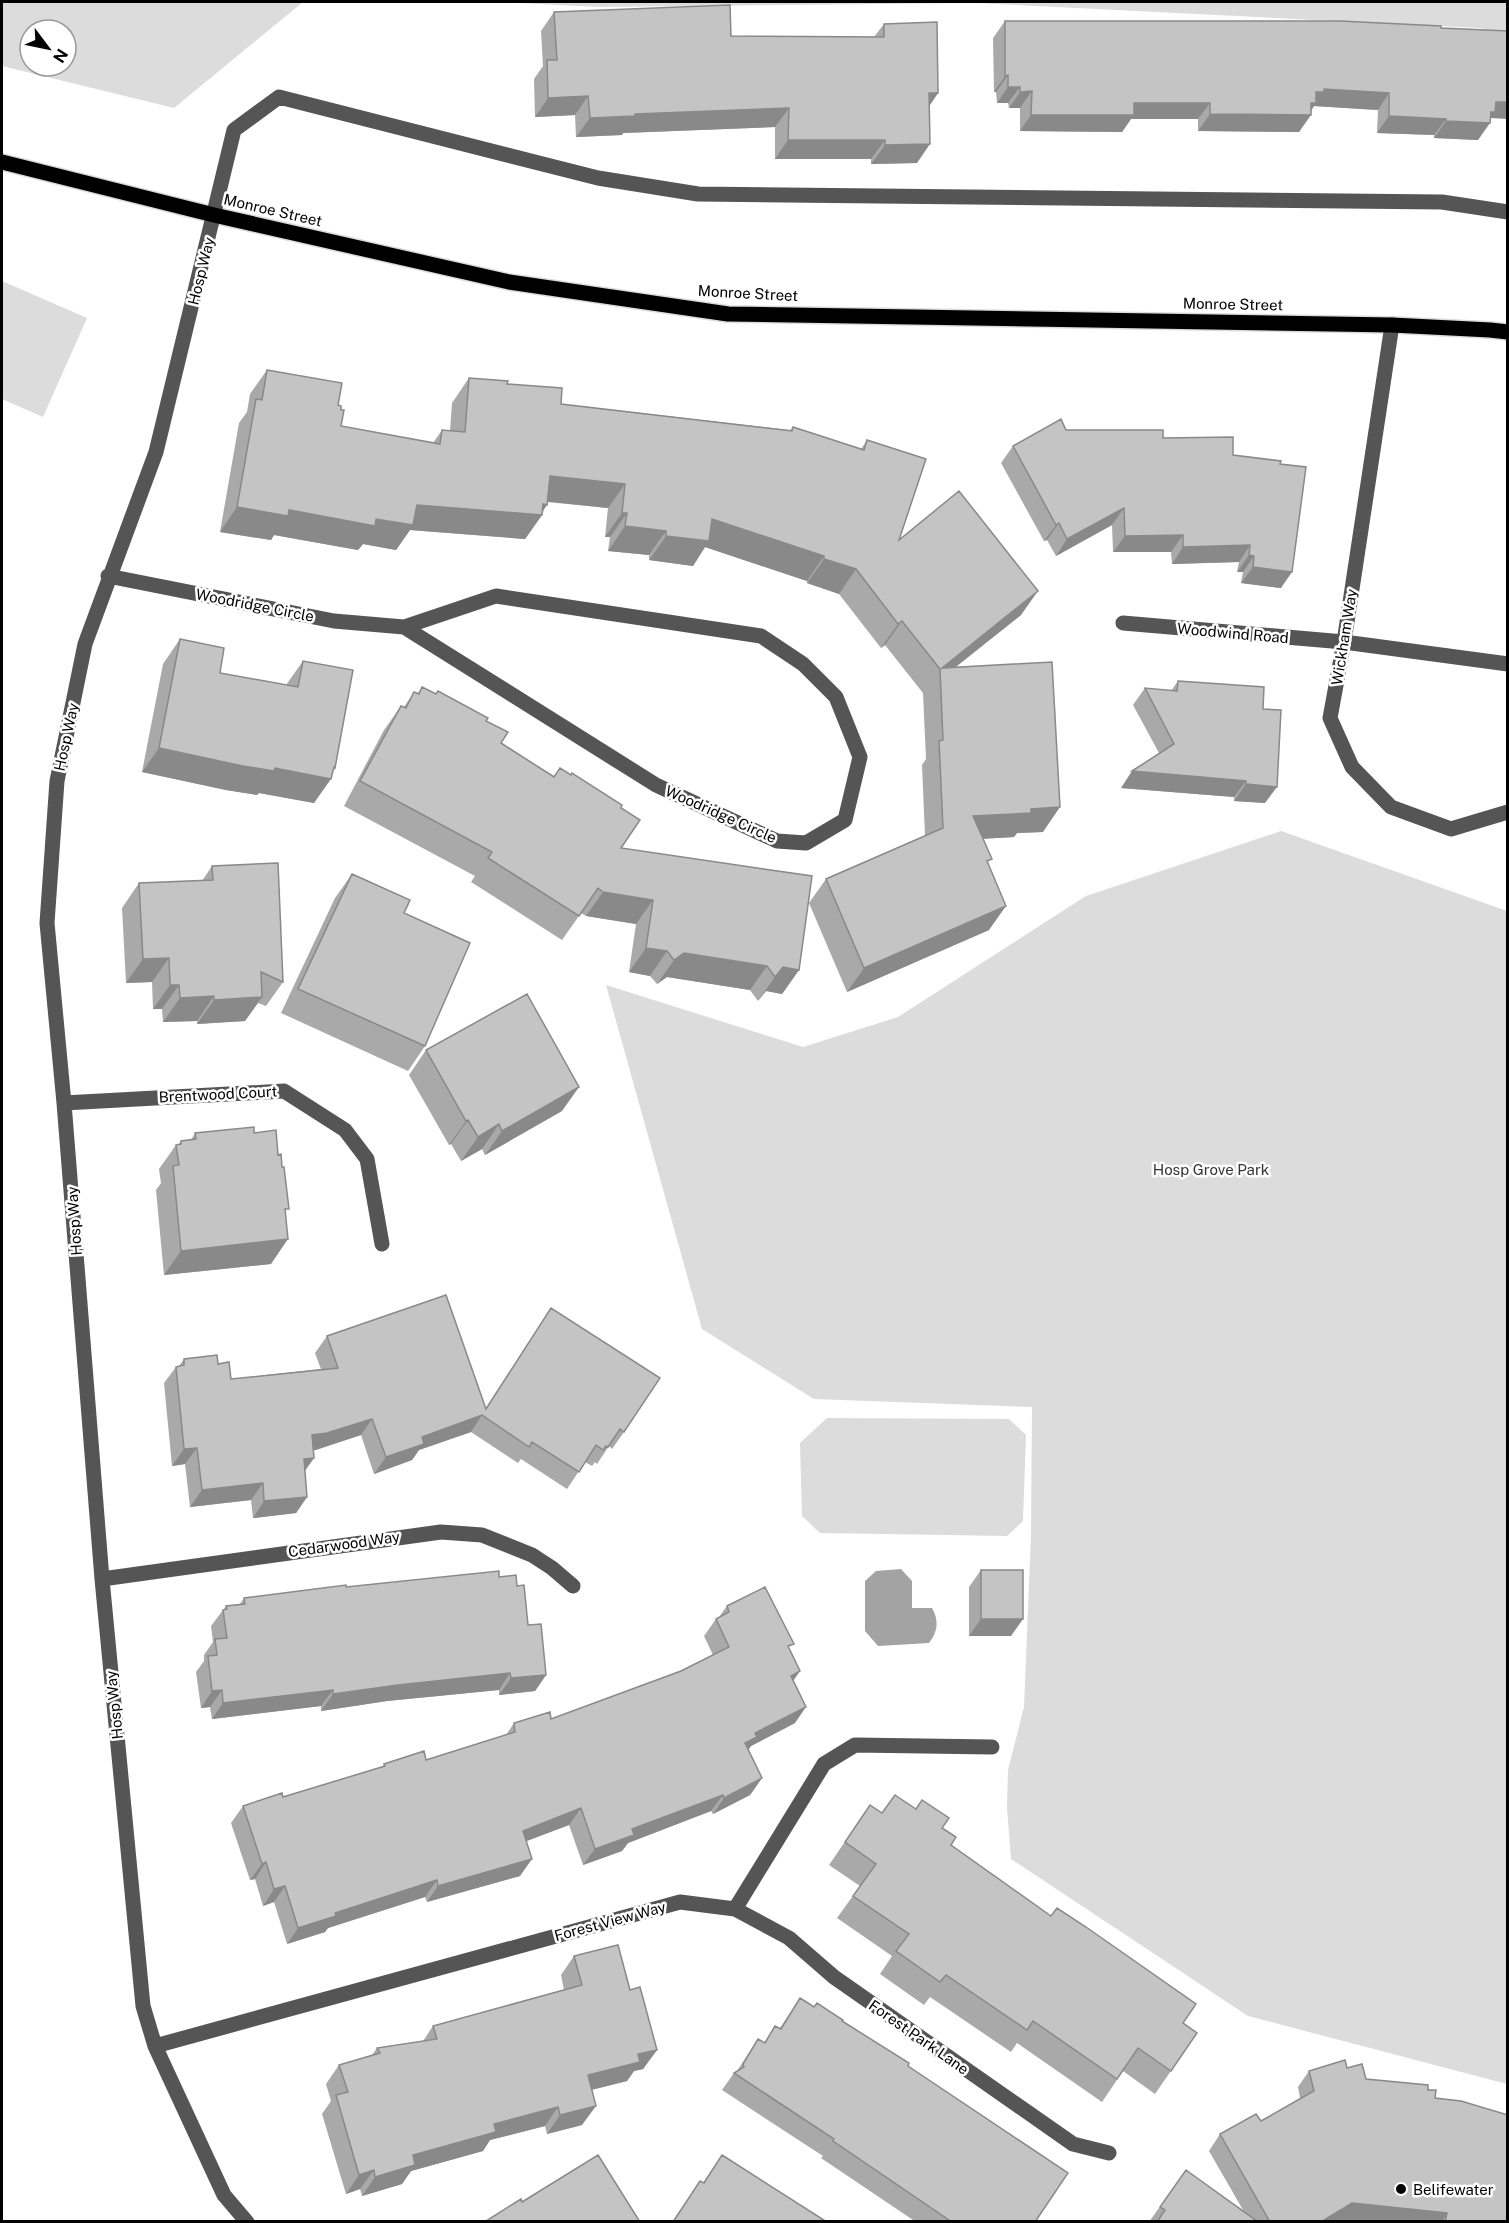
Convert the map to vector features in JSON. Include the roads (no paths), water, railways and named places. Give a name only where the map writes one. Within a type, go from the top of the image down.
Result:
[{"type":"main road","name":"Monroe Street","points":[[2,162],[214,216],[509,282],[728,314],[1392,325],[1508,332]]},
{"type":"street","name":"Hosp Way","points":[[247,2222],[224,2195],[155,2046],[143,2006],[102,1579],[64,1103],[47,923],[57,781],[85,644],[108,576],[156,452],[234,130],[279,97],[598,178],[698,194],[1442,202],[1508,212]]},
{"type":"street","name":"Wickham Way","points":[[1392,325],[1344,642],[1330,718],[1352,767],[1391,807],[1451,829],[1508,812]]},
{"type":"street","name":"Woodridge Circle","points":[[108,576],[334,621],[404,627],[496,596],[761,636],[803,664],[836,697],[860,757],[845,820],[806,843],[777,841],[656,785],[404,627]]},
{"type":"street","name":"Woodwind Road","points":[[1123,623],[1344,642],[1508,664]]},
{"type":"street","name":"Brentwood Court","points":[[64,1103],[284,1090],[345,1130],[367,1159],[382,1245]]},
{"type":"street","name":"Cedarwood Way","points":[[102,1579],[441,1532],[482,1535],[532,1555],[573,1586]]},
{"type":"street","points":[[735,1909],[824,1764],[855,1745],[992,1747]]},
{"type":"street","name":"Forest View Way","points":[[155,2046],[680,1902],[735,1909]]},
{"type":"street","name":"Forest Park Lane","points":[[735,1909],[789,1938],[834,1977],[1073,2144],[1109,2153]]},
{"type":"place","name":"Belifewater","points":[[1401,2189]]},
{"type":"park label","name":"Hosp Grove Park","points":[[1211,1169]]}]
